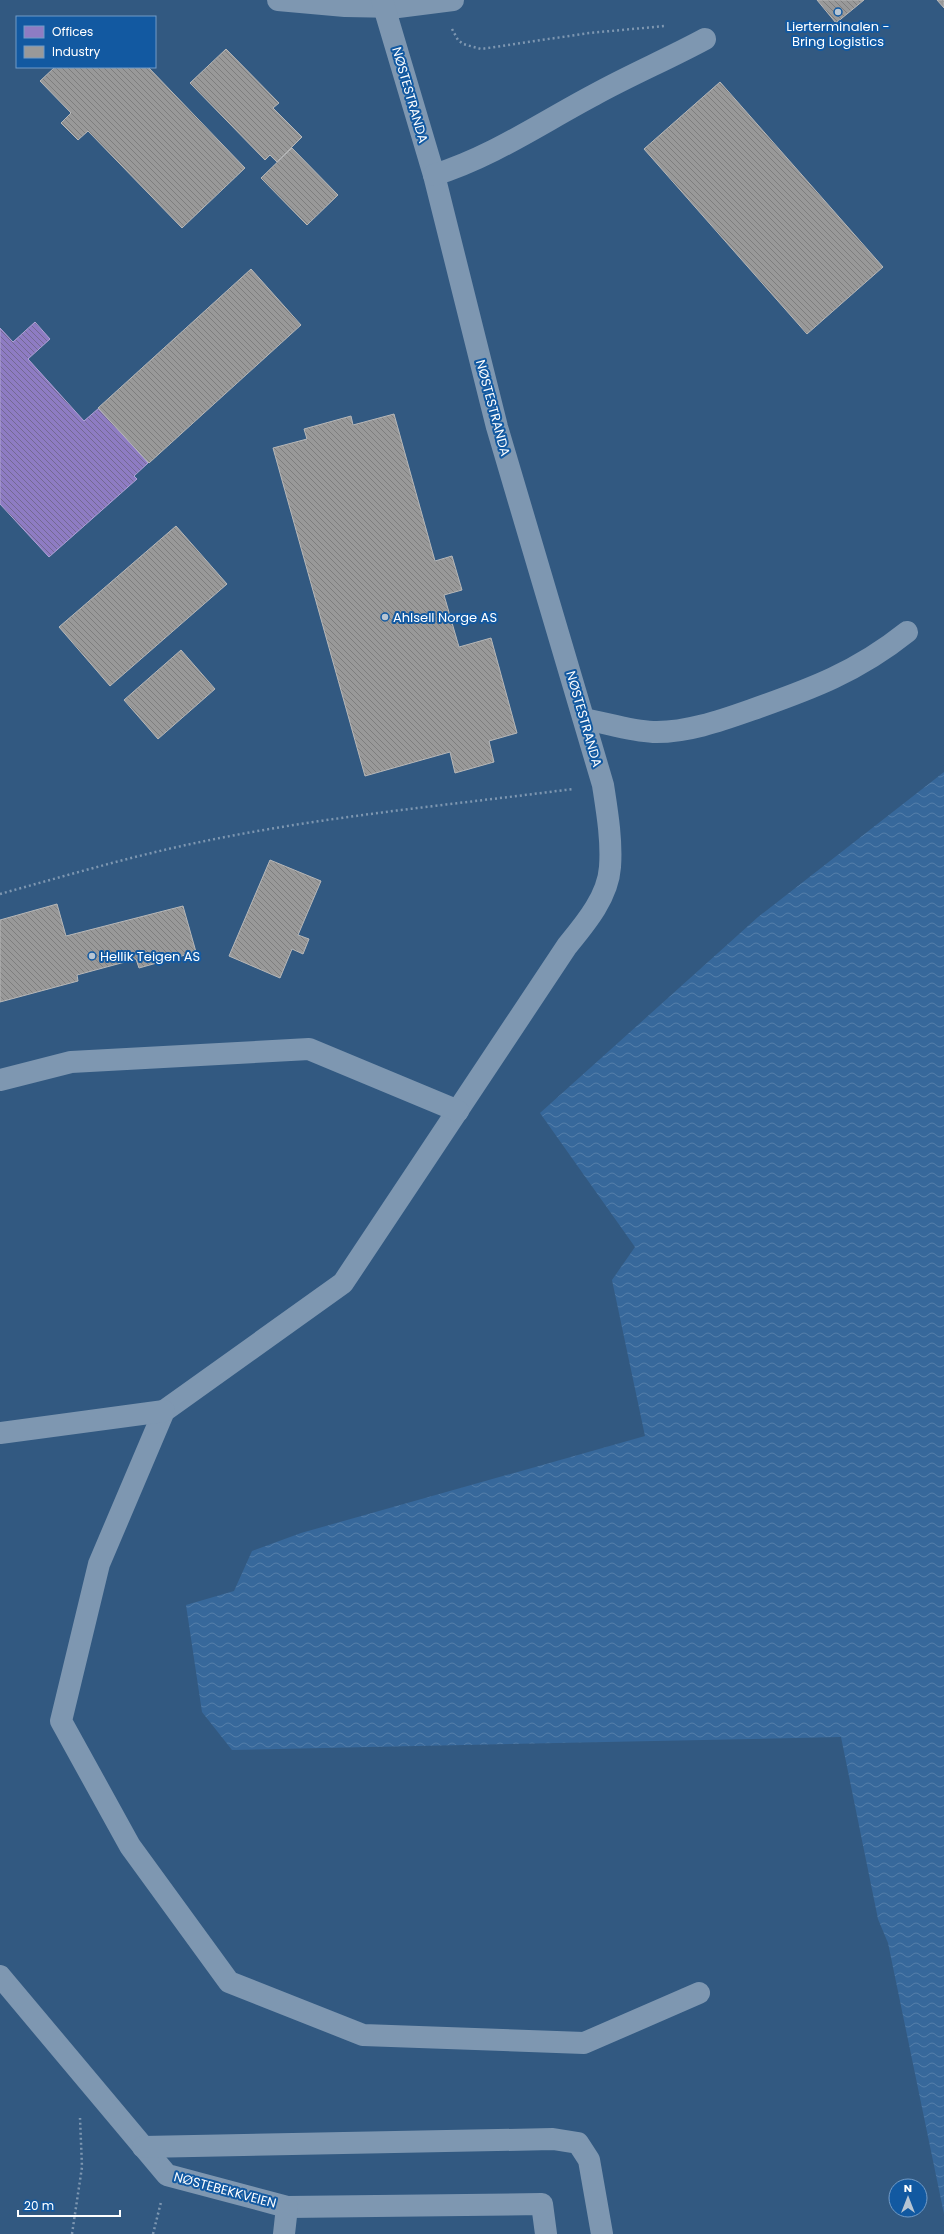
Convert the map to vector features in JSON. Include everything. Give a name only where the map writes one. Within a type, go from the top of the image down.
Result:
[{"type":"street","points":[[278,0],[345,6],[398,7],[453,0]]},
{"type":"street","name":"NØSTESTRANDA","points":[[164,1411],[343,1283],[567,946],[589,918],[603,894],[610,868],[607,815],[603,785],[497,427],[434,175],[382,0]]},
{"type":"street","points":[[434,175],[481,157],[512,142],[594,94],[705,39]]},
{"type":"street","points":[[584,719],[653,732],[670,731],[720,721],[808,690],[845,673],[880,653],[907,632]]},
{"type":"street","points":[[0,1080],[71,1062],[309,1049],[458,1111]]},
{"type":"street","points":[[0,1433],[164,1411]]},
{"type":"street","points":[[164,1411],[99,1564],[61,1721],[130,1846],[229,1982],[364,2035],[584,2043],[699,1993]]},
{"type":"street","name":"NØSTEBEKKVEIEN","points":[[0,1976],[167,2175],[286,2207],[542,2204],[546,2234]]},
{"type":"street","points":[[143,2147],[553,2139],[578,2143],[588,2160],[602,2234]]},
{"type":"street","points":[[284,2234],[286,2207]]},
{"type":"path","points":[[452,29],[458,40],[463,44],[481,49],[651,26],[679,28],[705,39]]},
{"type":"path","points":[[0,894],[108,864],[205,841],[384,811],[489,800],[603,785]]},
{"type":"path","points":[[72,2234],[82,2167],[80,2116]]},
{"type":"water","points":[[944,772],[944,2214],[888,1943],[878,1919],[841,1737],[232,1750],[202,1712],[186,1605],[234,1591],[252,1551],[301,1533],[645,1436],[612,1280],[635,1247],[540,1113],[758,917]]},
{"type":"building: Offices","points":[[35,322],[50,339],[28,359],[84,421],[99,408],[148,463],[134,476],[137,479],[49,557],[0,504],[0,328],[13,342]]},
{"type":"building: Industry","name":"Lierterminalen - Bring Logistics","points":[[817,0],[864,0],[836,23]]},
{"type":"building: Industry","points":[[937,0],[944,0],[944,8]]},
{"type":"building: Industry","points":[[226,49],[279,103],[273,108],[302,137],[277,162],[270,155],[265,160],[190,83]]},
{"type":"building: Industry","points":[[54,68],[149,68],[245,168],[182,228],[88,131],[78,140],[61,123],[71,113],[40,81]]},
{"type":"building: Industry","points":[[720,82],[883,267],[807,334],[644,149]]},
{"type":"building: Industry","points":[[292,148],[338,195],[307,225],[261,178]]},
{"type":"building: Industry","points":[[251,269],[301,325],[149,463],[98,408]]},
{"type":"building: Industry","name":"Ahlsell Norge AS","points":[[394,414],[435,561],[452,556],[462,590],[444,595],[459,647],[491,638],[517,733],[489,741],[494,762],[455,773],[450,752],[365,776],[273,448],[307,439],[304,429],[351,416],[353,425]]},
{"type":"building: Industry","points":[[176,526],[227,584],[110,686],[59,627]]},
{"type":"building: Industry","points":[[181,650],[215,689],[158,739],[124,700]]},
{"type":"building: Industry","points":[[270,860],[321,881],[298,935],[309,939],[303,954],[292,949],[280,978],[229,956]]},
{"type":"building: Industry","name":"Hellik Teigen AS","points":[[57,904],[66,936],[183,906],[196,952],[139,968],[136,959],[77,975],[78,981],[0,1002],[0,920]]},
{"type":"place","name":"Lierterminalen - Bring Logistics","points":[[838,12]]},
{"type":"place","name":"Ahlsell Norge AS","points":[[385,617]]},
{"type":"place","name":"Hellik Teigen AS","points":[[92,956]]}]
